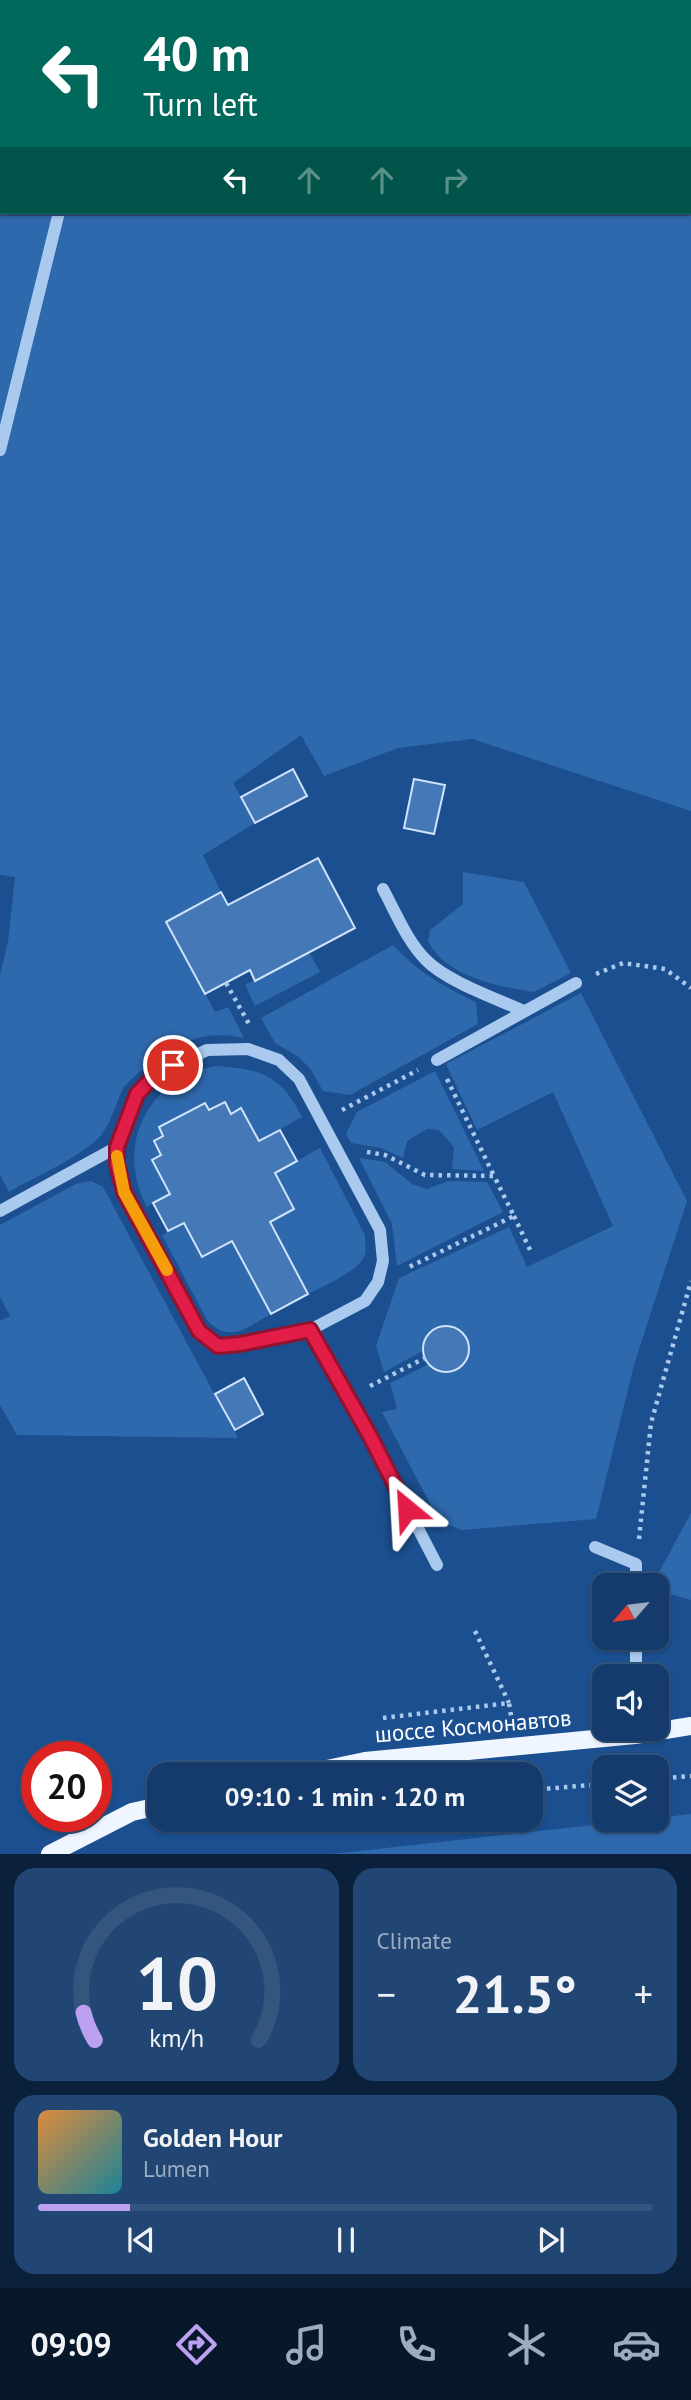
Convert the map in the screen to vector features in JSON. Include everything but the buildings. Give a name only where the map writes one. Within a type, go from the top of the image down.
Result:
[{"type":"main road","name":"шоссе Космонавтов","points":[[669,1728],[691,1726]]},
{"type":"main road","name":"шоссе Космонавтов","points":[[360,1762],[592,1737]]},
{"type":"main road","points":[[50,1854],[132,1812],[147,1809]]},
{"type":"street","points":[[0,450],[59,214]]},
{"type":"street","points":[[383,889],[408,937],[427,961],[452,977],[524,1011]]},
{"type":"street","points":[[437,1060],[576,983]]},
{"type":"street","points":[[248,1049],[279,1060],[299,1079],[322,1120],[380,1230],[383,1261],[378,1282],[365,1301],[310,1330],[218,1346],[199,1331],[124,1192],[117,1164],[117,1147],[137,1094],[155,1075],[207,1050],[248,1049]]},
{"type":"street","points":[[0,1211],[117,1147]]},
{"type":"street","points":[[310,1330],[437,1565]]},
{"type":"street","points":[[595,1547],[636,1564],[636,1573]]},
{"type":"path","points":[[576,983],[623,963],[665,969],[691,988]]},
{"type":"path","points":[[226,983],[266,1055]]},
{"type":"path","points":[[322,1120],[437,1060],[531,1254]]},
{"type":"path","points":[[342,1158],[356,1150],[385,1155],[425,1175],[494,1176]]},
{"type":"path","points":[[378,1282],[514,1216]]},
{"type":"path","points":[[636,1564],[651,1423],[691,1281]]},
{"type":"path","points":[[348,1398],[425,1358]]},
{"type":"path","points":[[475,1631],[509,1703]]},
{"type":"path","points":[[669,1778],[691,1776]]},
{"type":"path","points":[[543,1789],[592,1785]]},
{"type":"shaded area","points":[[0,214],[691,214],[691,811],[472,739],[398,748],[324,776],[301,735],[233,783],[255,823],[203,855],[221,892],[167,922],[215,1012],[228,1007],[244,1038],[224,1035],[204,1037],[191,1040],[163,1055],[122,1091],[99,1138],[63,1163],[9,1192],[0,1175],[0,975],[8,942],[15,877],[0,875]]},
{"type":"shaded area","points":[[463,872],[524,882],[571,973],[534,992],[474,978],[447,963],[436,953],[428,941],[430,930],[463,904]]},
{"type":"shaded area","points":[[393,945],[431,978],[476,1002],[478,1024],[350,1095],[323,1091],[311,1070],[299,1057],[275,1043],[261,1018]]},
{"type":"shaded area","points":[[309,952],[320,972],[255,1006],[245,985]]},
{"type":"shaded area","points":[[581,993],[687,1201],[634,1365],[596,1519],[462,1530],[439,1521],[382,1412],[397,1409],[390,1383],[429,1364],[441,1372],[457,1370],[467,1358],[469,1342],[457,1329],[442,1327],[430,1334],[423,1351],[384,1372],[376,1346],[399,1278],[509,1227],[527,1267],[613,1226],[553,1092],[477,1130],[446,1064]]},
{"type":"shaded area","points":[[216,1066],[245,1069],[268,1077],[286,1092],[302,1117],[259,1141],[241,1109],[231,1114],[225,1102],[209,1110],[204,1103],[159,1127],[163,1136],[154,1142],[161,1155],[152,1160],[170,1194],[147,1207],[138,1184],[134,1160],[136,1138],[144,1118],[156,1100],[172,1084],[192,1073]]},
{"type":"shaded area","points":[[435,1071],[484,1171],[452,1169],[454,1147],[439,1130],[427,1129],[407,1141],[403,1158],[381,1148],[351,1143],[346,1134],[357,1112]]},
{"type":"shaded area","points":[[320,1148],[365,1235],[365,1252],[360,1263],[354,1268],[308,1294],[270,1222],[294,1209],[275,1173]]},
{"type":"shaded area","points":[[359,1158],[385,1162],[412,1184],[427,1189],[448,1181],[487,1182],[503,1212],[397,1266],[392,1224]]},
{"type":"shaded area","points":[[91,1181],[103,1187],[238,1438],[17,1435],[0,1405],[0,1321],[10,1316],[0,1297],[0,1225],[76,1184]]},
{"type":"shaded area","points":[[184,1223],[232,1241],[271,1314],[231,1333],[215,1327],[207,1320],[162,1235]]},
{"type":"shaded area","points":[[691,1513],[691,1600],[669,1594],[669,1573],[658,1573]]},
{"type":"shaded area","points":[[691,1814],[691,1854],[332,1854],[592,1825],[592,1832],[669,1832],[669,1817]]},
{"type":"slow traffic","points":[[117,1156],[124,1192],[167,1270]]},
{"type":"route","points":[[173,1065],[155,1075],[137,1094],[125,1121],[117,1147],[117,1164],[124,1192],[199,1331],[218,1346],[310,1330],[370,1436],[407,1509]]}]
